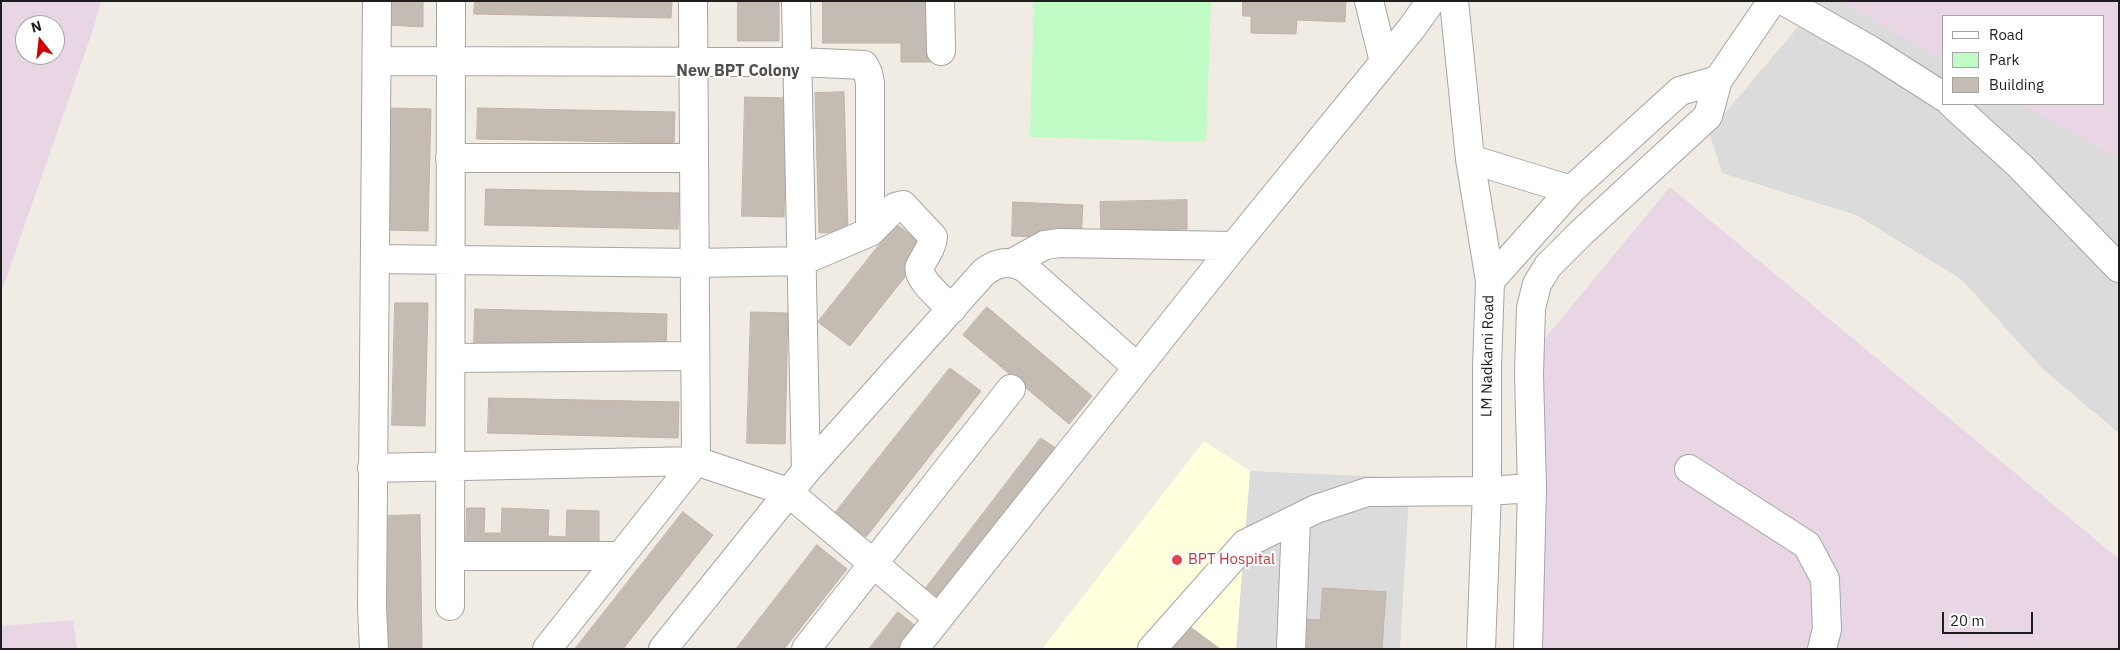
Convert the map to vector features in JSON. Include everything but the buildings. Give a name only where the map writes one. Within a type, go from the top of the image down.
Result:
[{"type":"street","points":[[374,649],[372,608],[372,468],[378,61],[377,1]]},
{"type":"street","points":[[450,606],[451,1]]},
{"type":"street","points":[[547,649],[696,461],[693,1]]},
{"type":"street","points":[[796,1],[806,470]]},
{"type":"street","points":[[940,1],[941,51]]},
{"type":"street","points":[[1369,1],[1384,62]]},
{"type":"street","points":[[914,649],[1137,367],[1411,29],[1430,1]]},
{"type":"street","points":[[1454,1],[1470,159],[1490,281],[1537,284]]},
{"type":"street","points":[[1528,649],[1532,488],[1529,374],[1531,308],[1537,284],[1548,266],[1580,233],[1708,116],[1718,80],[1772,1]]},
{"type":"street","points":[[1784,1],[1872,51],[1942,96]]},
{"type":"street","points":[[378,61],[798,62],[864,65],[870,83],[870,232]]},
{"type":"street","name":"LM Nadkarni Road","points":[[1481,649],[1487,491],[1490,281],[1571,190],[1680,91],[1718,80]]},
{"type":"street","points":[[1953,105],[2020,165],[2119,268]]},
{"type":"street","points":[[450,158],[694,158]]},
{"type":"street","points":[[1470,159],[1571,190]]},
{"type":"street","points":[[374,259],[695,263],[802,261],[870,232],[895,207],[903,205],[933,237],[932,243],[919,268],[920,277],[952,309]]},
{"type":"street","points":[[663,649],[806,470],[984,272],[1000,263],[1014,262],[1045,245],[1234,246]]},
{"type":"street","points":[[1014,262],[1025,268],[1137,367]]},
{"type":"street","points":[[451,358],[696,356]]},
{"type":"street","points":[[806,649],[1011,389]]},
{"type":"street","points":[[372,468],[696,461],[788,492],[938,618]]},
{"type":"street","points":[[1689,469],[1807,545],[1825,579],[1827,630],[1822,649]]},
{"type":"street","points":[[1152,649],[1245,544],[1316,509],[1366,492],[1487,491],[1532,488]]},
{"type":"street","points":[[1291,649],[1296,519]]},
{"type":"street","points":[[450,556],[620,556]]},
{"type":"shaded area","points":[[1,1],[101,1],[93,30],[1,293]]},
{"type":"shaded area","points":[[1820,1],[1841,1],[1942,59],[1942,105],[2024,105],[2119,159],[2119,433],[2044,370],[1961,279],[1856,215],[1722,173],[1709,132]]},
{"type":"shaded area","points":[[1841,1],[2119,1],[2119,159],[2024,105],[2105,105],[2105,15],[1942,15],[1942,59]]},
{"type":"shaded area","points":[[1670,187],[2119,559],[2119,649],[1537,649],[1542,342]]},
{"type":"shaded area","name":"BPT Hospital","points":[[1204,441],[1250,471],[1236,649],[1042,649]]},
{"type":"shaded area","points":[[1250,471],[1410,478],[1400,649],[1236,649]]},
{"type":"shaded area","points":[[73,620],[77,649],[1,649],[1,626]]},
{"type":"green space","points":[[1034,1],[1211,1],[1206,142],[1030,137]]},
{"type":"place","name":"BPT Hospital","points":[[1177,560]]},
{"type":"district","name":"New BPT Colony","points":[[738,71]]}]
